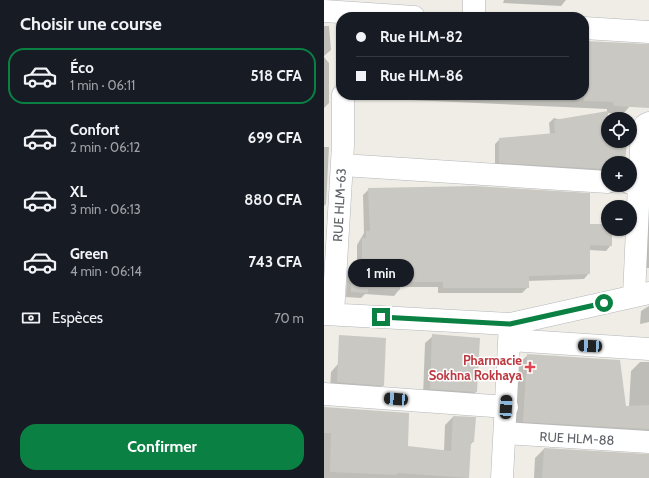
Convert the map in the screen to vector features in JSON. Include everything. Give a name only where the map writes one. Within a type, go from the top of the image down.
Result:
[{"type":"street","points":[[474,0],[474,12]]},
{"type":"street","points":[[340,10],[361,12]]},
{"type":"street","points":[[589,28],[649,32]]},
{"type":"street","name":"RUE HLM-63","points":[[328,314],[331,212],[336,151],[343,100]]},
{"type":"street","points":[[637,165],[642,134],[645,125],[649,123]]},
{"type":"street","points":[[336,151],[601,181]]},
{"type":"street","points":[[510,332],[642,294],[635,192]]},
{"type":"street","points":[[328,314],[510,332],[649,349]]},
{"type":"street","points":[[502,478],[510,332]]},
{"type":"street","points":[[324,394],[506,407]]},
{"type":"street","name":"RUE HLM-88","points":[[505,433],[649,442]]},
{"type":"building","points":[[589,41],[649,44],[649,108],[614,106],[613,102],[584,101],[589,100]]},
{"type":"building","points":[[601,112],[601,148],[626,148],[626,156],[601,156],[601,169],[499,163],[499,138],[555,133],[554,120]]},
{"type":"building","points":[[475,186],[590,193],[590,224],[601,224],[601,236],[612,236],[612,246],[590,245],[590,274],[529,276],[529,288],[443,288],[443,282],[400,282],[400,290],[368,289],[368,293],[351,292],[352,265],[362,265],[362,238],[366,238],[366,231],[370,231],[368,188]]},
{"type":"building","points":[[432,334],[480,338],[477,392],[430,389]]},
{"type":"building","points":[[339,335],[386,338],[384,386],[337,382]]},
{"type":"building","points":[[527,354],[620,360],[626,406],[649,405],[649,429],[523,422]]},
{"type":"building","points":[[324,407],[409,413],[408,446],[451,451],[453,416],[476,417],[474,442],[471,442],[469,478],[397,473],[397,475],[330,472],[331,433],[324,433]]},
{"type":"building","points":[[544,448],[649,454],[649,478],[542,478]]},
{"type":"place","name":"Pharmacie Sokhna Rokhaya","points":[[530,367]]},
{"type":"route","points":[[381,317],[510,324],[529,321],[604,303]]}]
